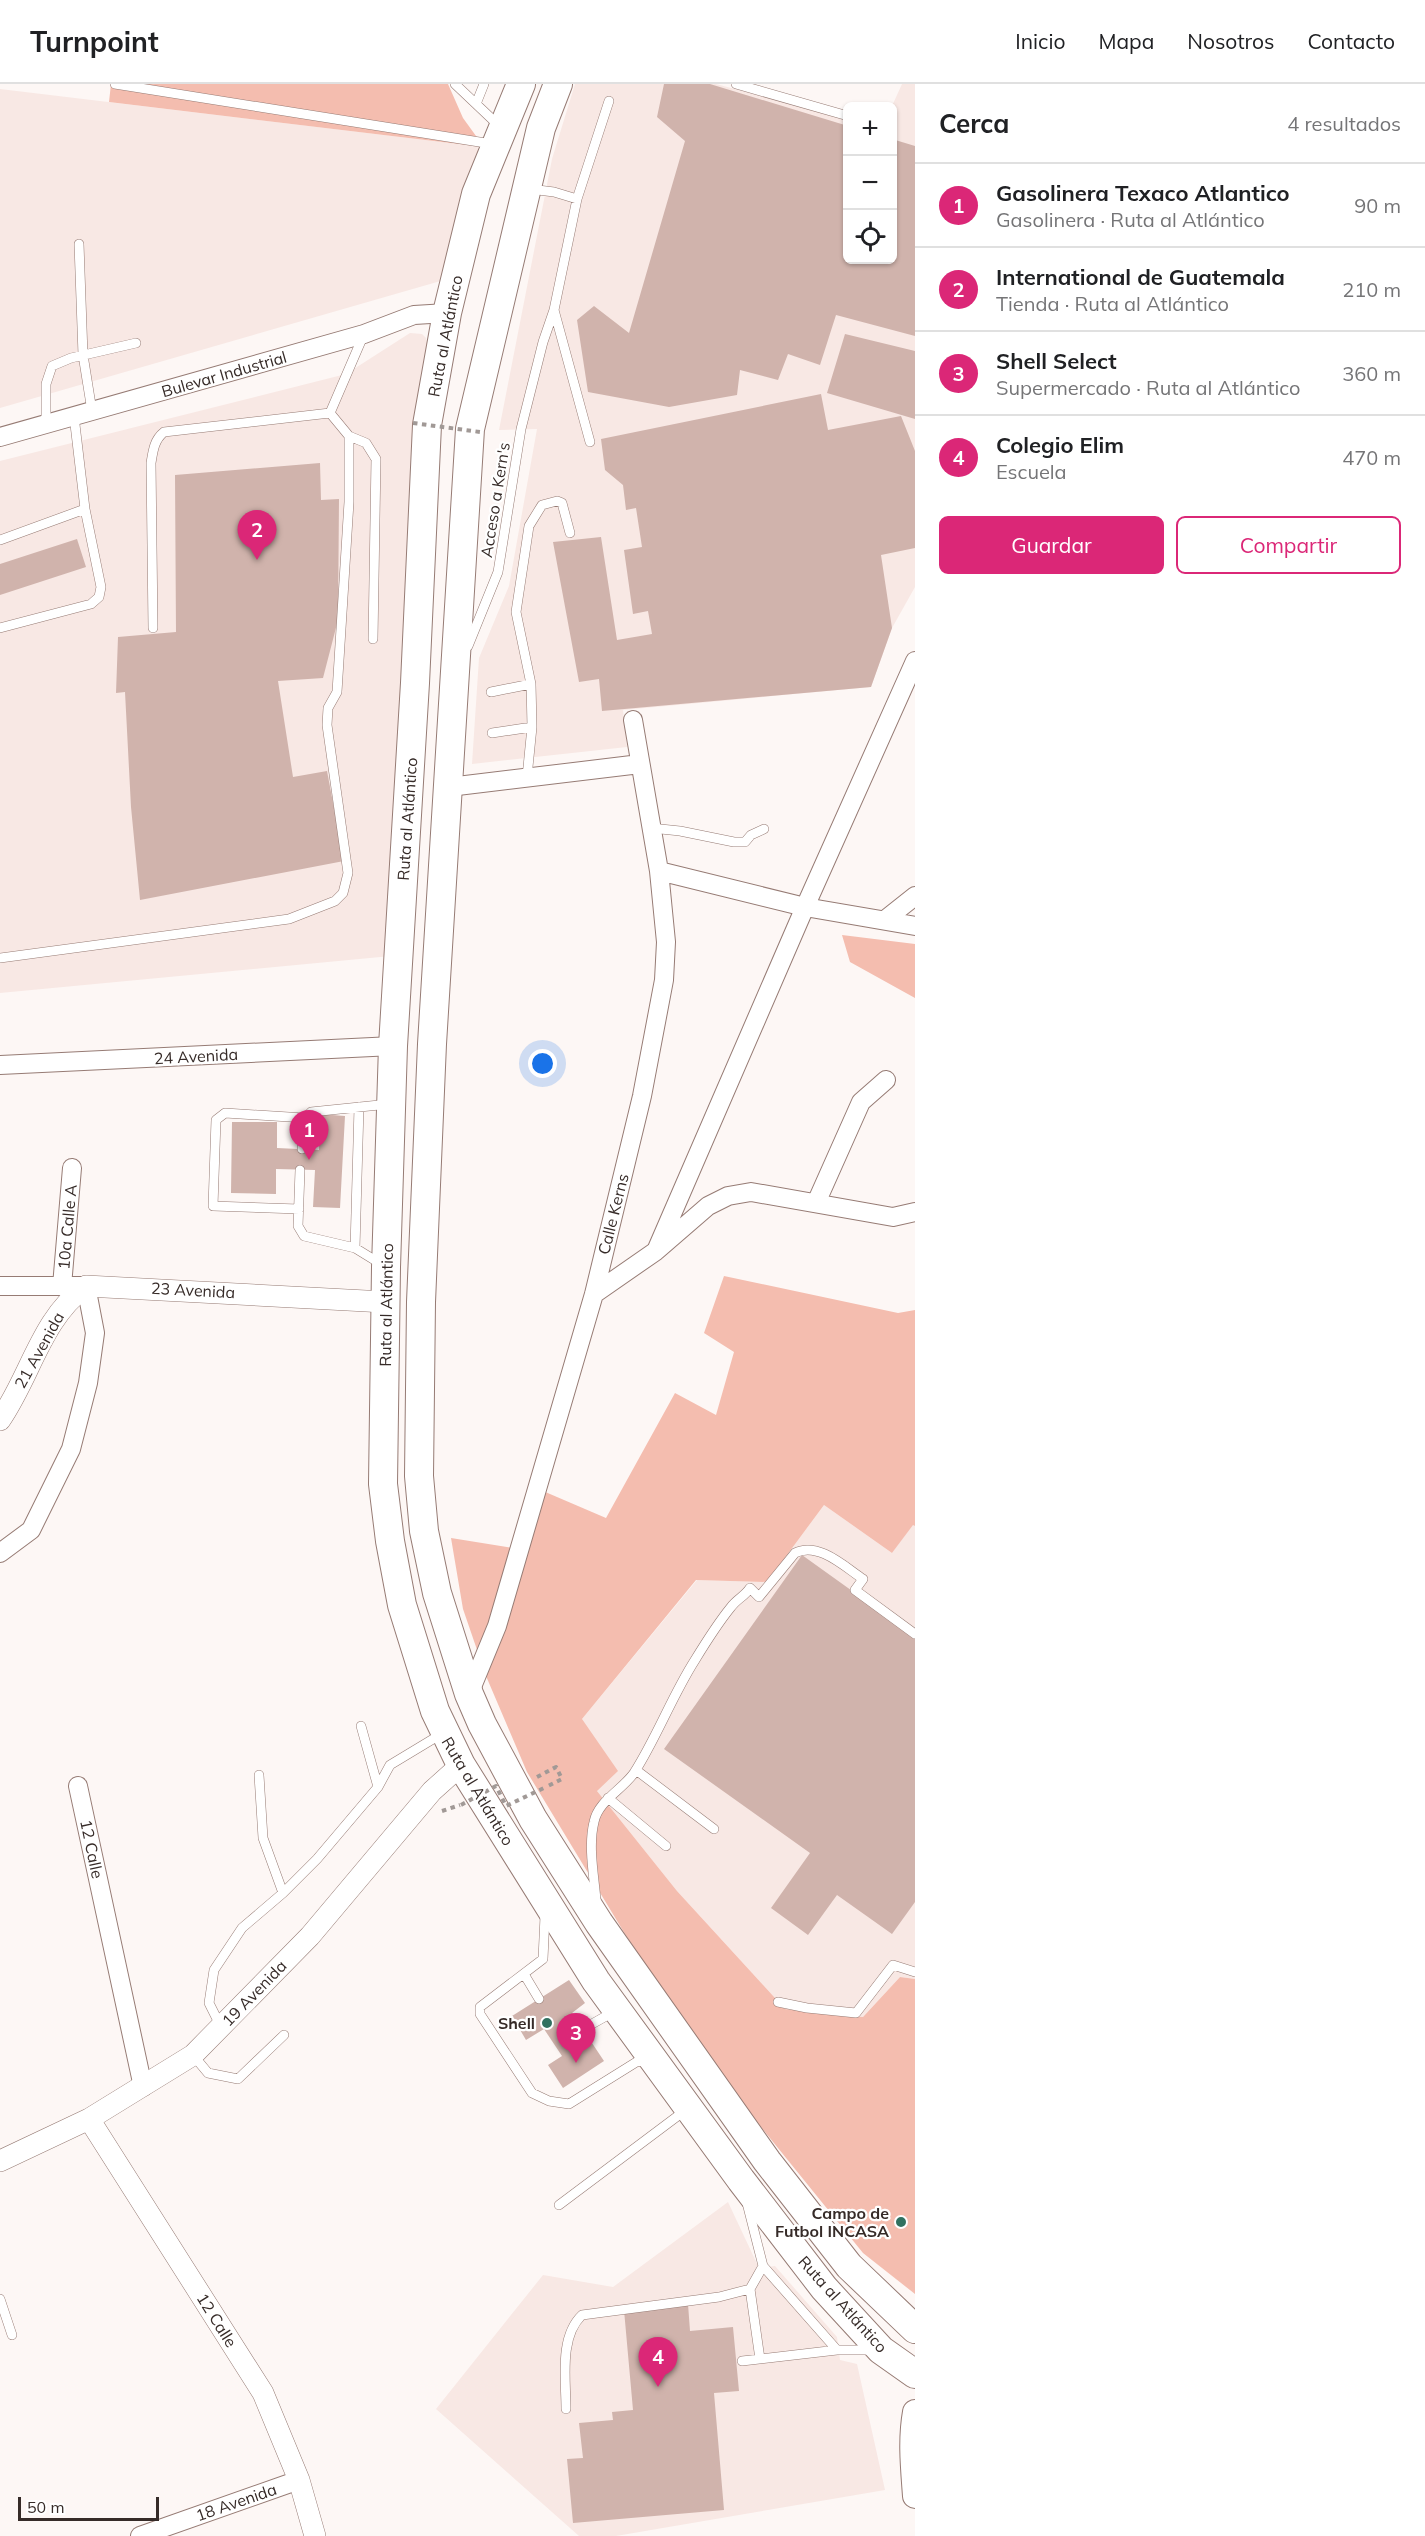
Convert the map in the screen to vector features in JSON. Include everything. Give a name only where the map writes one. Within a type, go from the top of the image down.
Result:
[{"type":"highway","name":"Ruta al Atlántico","points":[[521,84],[476,194],[447,313],[427,425],[391,1104],[385,1302],[383,1484],[390,1541],[402,1605],[443,1733],[596,1981],[741,2180],[824,2288],[880,2350],[915,2374]]},
{"type":"highway","name":"Ruta al Atlántico","points":[[558,84],[541,128],[470,429],[432,1044],[421,1302],[419,1476],[424,1531],[437,1593],[469,1694],[482,1724],[534,1819],[598,1923],[767,2161],[849,2266],[915,2329]]},
{"type":"main road","points":[[914,2423],[915,2496]]},
{"type":"street","name":"Bulevar Industrial","points":[[0,437],[364,334],[414,315],[447,313]]},
{"type":"street","points":[[656,1251],[805,907],[915,662]]},
{"type":"street","name":"Calle Kerns","points":[[469,1694],[497,1626],[594,1294],[642,1096],[664,980],[666,942],[658,871],[633,720]]},
{"type":"street","points":[[449,787],[640,764]]},
{"type":"street","points":[[658,871],[805,907],[915,926]]},
{"type":"street","points":[[885,919],[915,896]]},
{"type":"street","name":"24 Avenida","points":[[0,1065],[393,1046]]},
{"type":"street","points":[[816,1203],[861,1102],[886,1080]]},
{"type":"street","name":"10a Calle A","points":[[62,1286],[72,1168]]},
{"type":"street","points":[[594,1294],[656,1251],[708,1206],[728,1196],[752,1192],[893,1218],[915,1212]]},
{"type":"street","name":"23 Avenida","points":[[0,1286],[86,1286],[385,1302]]},
{"type":"street","points":[[0,1553],[31,1530],[71,1449],[88,1383],[95,1333],[86,1286]]},
{"type":"street","name":"21 Avenida","points":[[0,1420],[48,1327],[69,1298],[86,1286]]},
{"type":"street","name":"19 Avenida","points":[[2,2156],[90,2119],[193,2055],[310,1936],[432,1791],[461,1765]]},
{"type":"street","name":"12 Calle","points":[[78,1786],[143,2087]]},
{"type":"street","name":"12 Calle","points":[[90,2119],[263,2393],[298,2480],[315,2536]]},
{"type":"street","name":"18 Avenida","points":[[140,2536],[182,2528],[298,2480]]},
{"type":"lane","points":[[115,84],[499,140],[494,121],[455,84]]},
{"type":"lane","points":[[476,105],[483,84]]},
{"type":"lane","points":[[736,84],[843,115]]},
{"type":"lane","name":"Acceso a Kern's","points":[[454,691],[467,648],[498,572],[521,429],[543,342],[554,310],[577,199],[609,100]]},
{"type":"lane","points":[[526,188],[554,192],[577,199]]},
{"type":"lane","points":[[79,244],[83,356],[92,411]]},
{"type":"lane","points":[[554,310],[590,442]]},
{"type":"lane","points":[[330,413],[364,334]]},
{"type":"lane","points":[[46,424],[46,384],[52,366],[136,343]]},
{"type":"lane","points":[[330,413],[349,436],[366,443],[376,459],[373,639]]},
{"type":"lane","points":[[153,628],[152,463],[154,448],[160,435],[164,432],[330,413]]},
{"type":"lane","points":[[0,628],[91,604],[99,597],[101,587],[85,509],[74,416]]},
{"type":"lane","points":[[0,958],[289,919],[335,902],[343,893],[348,873],[327,725],[328,708],[337,692],[349,501],[349,436]]},
{"type":"lane","points":[[527,777],[532,727],[531,684],[516,612],[529,526],[542,505],[557,501],[562,503],[570,533]]},
{"type":"lane","points":[[0,540],[85,509]]},
{"type":"lane","points":[[490,692],[531,684]]},
{"type":"lane","points":[[492,733],[532,727]]},
{"type":"lane","points":[[651,828],[680,831],[734,842],[745,842],[751,836],[764,830]]},
{"type":"lane","points":[[302,1149],[303,1121],[310,1112],[391,1104]]},
{"type":"lane","points":[[355,1248],[359,1107]]},
{"type":"lane","points":[[299,1209],[213,1206],[216,1120],[225,1113],[305,1118]]},
{"type":"lane","points":[[300,1170],[298,1226],[304,1236],[355,1248],[386,1267]]},
{"type":"lane","points":[[598,1923],[593,1874],[594,1820],[608,1798],[625,1785],[636,1770],[674,1695],[732,1606],[747,1594],[750,1588],[759,1597],[785,1564],[801,1550],[822,1553],[863,1579],[855,1590],[915,1634]]},
{"type":"lane","points":[[361,1726],[378,1787]]},
{"type":"lane","points":[[221,2027],[209,2003],[214,1970],[242,1928],[283,1893],[317,1859],[378,1787],[390,1765],[443,1733]]},
{"type":"lane","points":[[636,1770],[714,1828]]},
{"type":"lane","points":[[259,1775],[263,1838],[283,1893]]},
{"type":"lane","points":[[608,1798],[666,1846]]},
{"type":"lane","points":[[541,1893],[546,1922],[543,1959],[480,2007],[480,2013],[532,2093],[549,2101],[569,2104],[639,2061],[663,2073]]},
{"type":"lane","points":[[778,2002],[807,2008],[856,2013],[893,1965],[915,1972]]},
{"type":"lane","points":[[524,1974],[539,1999]]},
{"type":"lane","points":[[583,2029],[608,2015],[625,2021]]},
{"type":"lane","points":[[193,2055],[208,2073],[238,2079],[284,2035]]},
{"type":"lane","points":[[559,2205],[688,2108]]},
{"type":"lane","points":[[741,2180],[763,2266],[837,2350]]},
{"type":"lane","points":[[760,2359],[750,2289],[763,2266]]},
{"type":"lane","points":[[566,2409],[567,2336],[582,2315],[719,2296],[750,2289]]},
{"type":"lane","points":[[0,2299],[12,2335]]},
{"type":"lane","points":[[742,2361],[837,2350],[880,2350]]},
{"type":"path","points":[[413,423],[480,432]]},
{"type":"path","points":[[433,1814],[461,1805],[496,1786],[506,1806],[562,1779],[556,1767],[539,1777]]},
{"type":"shaded area","points":[[111,84],[448,84],[463,118],[484,147],[109,102]]},
{"type":"shaded area","points":[[575,84],[716,84],[843,118],[843,264],[897,264],[897,102],[894,102],[902,84],[915,84],[915,587],[892,628],[871,687],[623,710],[627,747],[472,764],[479,658],[509,586],[537,429],[499,430],[552,159]]},
{"type":"shaded area","points":[[0,89],[484,147],[444,280],[0,408]]},
{"type":"shaded area","points":[[410,333],[422,334],[426,338],[429,355],[391,956],[0,993],[0,461],[346,374]]},
{"type":"shaded area","points":[[842,935],[915,944],[915,998],[850,962]]},
{"type":"shaded area","points":[[724,1276],[898,1313],[915,1310],[915,1526],[913,1525],[892,1553],[824,1505],[767,1582],[696,1580],[582,1719],[618,1771],[597,1791],[677,1891],[785,2009],[863,2017],[900,1977],[915,1979],[915,2294],[863,2253],[731,2090],[625,1934],[527,1772],[486,1676],[463,1609],[451,1538],[525,1550],[543,1491],[606,1518],[675,1393],[716,1415],[734,1352],[704,1333]]},
{"type":"shaded area","points":[[824,1505],[892,1553],[913,1524],[915,1526],[915,1979],[900,1977],[863,2017],[785,2009],[677,1891],[597,1791],[582,1719],[697,1580],[767,1582]]},
{"type":"shaded area","points":[[728,2202],[759,2268],[775,2266],[837,2337],[840,2360],[857,2364],[885,2490],[616,2536],[579,2536],[436,2409],[543,2275],[613,2287]]},
{"type":"building","points":[[664,84],[710,84],[843,124],[843,264],[897,264],[897,141],[915,146],[915,336],[836,315],[820,365],[788,354],[778,380],[740,370],[737,395],[669,407],[588,392],[577,320],[594,306],[629,333],[685,141],[657,117]]},
{"type":"building","points":[[845,334],[915,351],[915,419],[827,393]]},
{"type":"building","points":[[821,394],[828,430],[901,416],[915,451],[915,548],[881,555],[892,628],[871,687],[602,711],[599,679],[579,682],[553,542],[601,537],[617,640],[652,634],[648,611],[633,614],[624,550],[642,547],[636,508],[626,510],[623,485],[605,470],[601,439]]},
{"type":"building","points":[[320,463],[321,500],[339,499],[338,620],[323,678],[278,681],[293,777],[327,771],[344,861],[140,900],[131,807],[125,692],[116,693],[118,637],[176,632],[175,475]]},
{"type":"building","points":[[77,539],[86,567],[0,595],[0,564]]},
{"type":"building","points":[[320,1114],[345,1116],[340,1208],[313,1207],[315,1170],[276,1169],[276,1194],[231,1193],[232,1122],[277,1122],[277,1148],[319,1150]]},
{"type":"building","points":[[802,1555],[915,1636],[915,1902],[892,1934],[837,1895],[808,1935],[771,1908],[810,1853],[664,1749]]},
{"type":"building","name":"Shell","points":[[569,1980],[585,2003],[572,2013],[604,2061],[563,2088],[548,2065],[562,2056],[544,2029],[526,2040],[512,2016]]},
{"type":"building","points":[[688,2304],[690,2331],[733,2327],[739,2391],[714,2393],[724,2510],[573,2523],[567,2459],[583,2458],[579,2423],[613,2420],[612,2412],[633,2410],[624,2310]]},
{"type":"place","name":"International de Guatemala","points":[[257,560]]},
{"type":"place","name":"Gasolinera Texaco Atlantico","points":[[309,1160]]},
{"type":"place","name":"Shell","points":[[547,2023]]},
{"type":"place","name":"Shell Select","points":[[576,2063]]},
{"type":"place","name":"Campo de Futbol INCASA","points":[[901,2222]]},
{"type":"place","name":"Colegio Elim","points":[[658,2387]]}]
